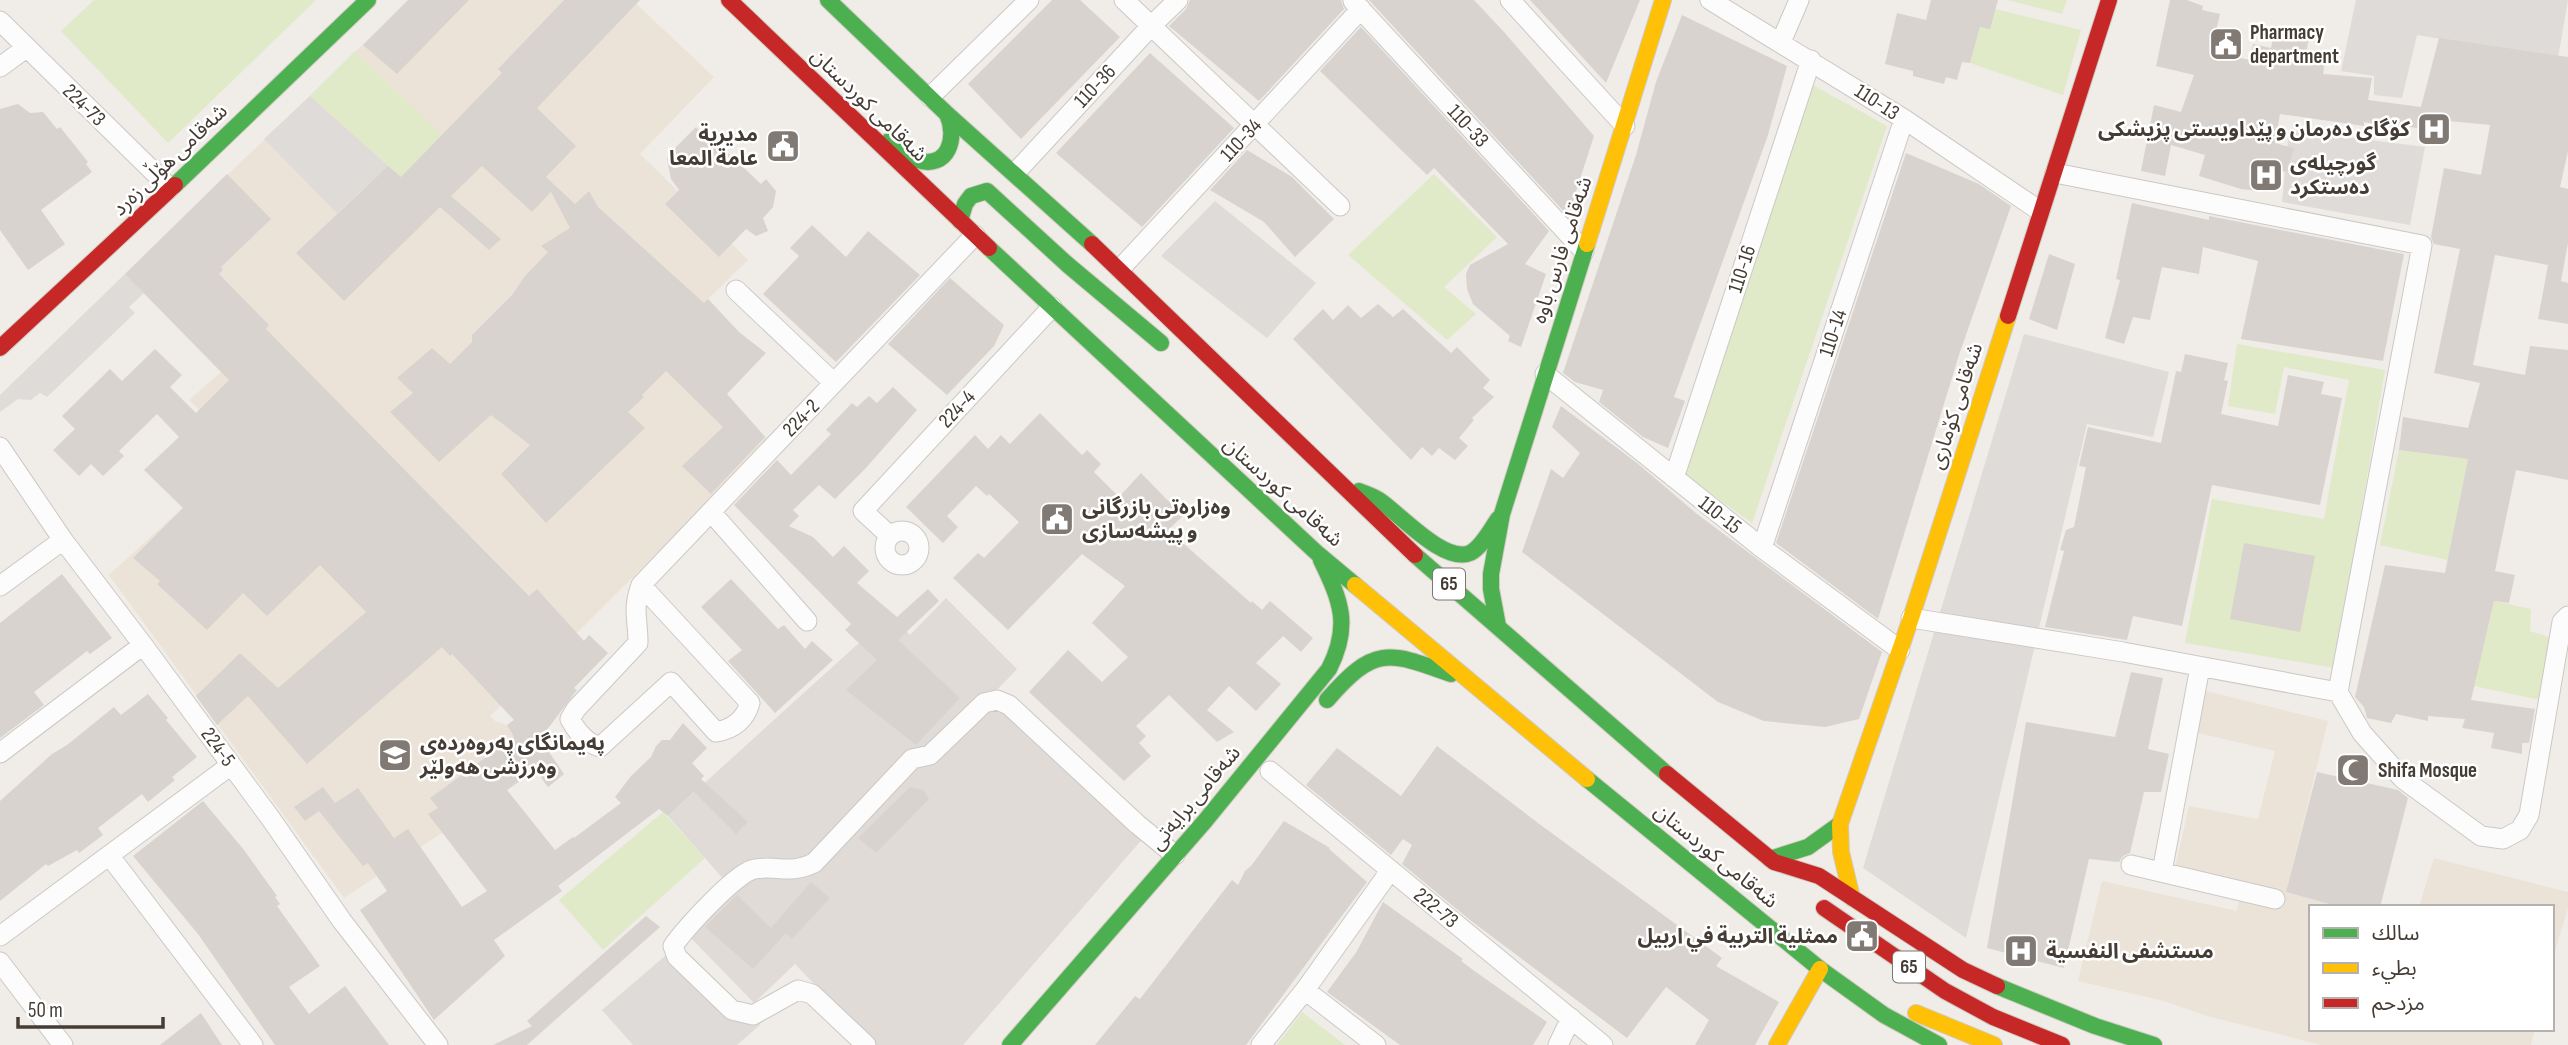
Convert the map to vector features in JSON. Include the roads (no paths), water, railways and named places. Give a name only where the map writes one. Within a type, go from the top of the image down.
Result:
[{"type":"main road","name":"شەقامی هۆڵی زەرد","points":[[0,348],[66,289],[368,0]]},
{"type":"main road","name":"شەقامی کوردستان","points":[[729,0],[960,221],[1318,554],[1464,678],[1820,969],[1884,1015],[1939,1045]]},
{"type":"main road","name":"شەقامی کوردستان","points":[[828,0],[947,114],[1120,269],[1391,534],[1697,801],[1772,860],[1806,894],[1945,991],[1993,1017],[2062,1045]]},
{"type":"main road","name":"شەقامی کۆماری","points":[[1840,824],[1911,618],[2109,0]]},
{"type":"main road","name":"شەقامی فارس باوە","points":[[1498,626],[1491,574],[1502,514],[1625,125],[1660,3]]},
{"type":"main road","points":[[856,121],[869,125],[907,156],[924,162],[941,157],[952,143],[952,125],[947,114]]},
{"type":"main road","points":[[960,221],[964,204],[970,195],[978,190],[987,191],[1068,265],[1146,328],[1175,356]]},
{"type":"main road","points":[[1294,460],[1325,470]]},
{"type":"main road","name":"شەقامی فارس باوە","points":[[1346,490],[1377,498],[1441,550],[1455,555],[1470,553],[1502,514]]},
{"type":"main road","name":"شەقامی برایەتی","points":[[1010,1045],[1175,855],[1266,768],[1329,668],[1342,644],[1343,616],[1336,591],[1318,554]]},
{"type":"main road","points":[[1318,712],[1350,672],[1373,657],[1406,658],[1464,678]]},
{"type":"main road","points":[[1772,860],[1789,856],[1822,841],[1840,824]]},
{"type":"main road","points":[[1840,824],[1841,861],[1852,898]]},
{"type":"main road","name":"شەقامی کوردستان","points":[[1772,860],[1819,876],[1963,970],[2070,1016],[2154,1045]]},
{"type":"main road","points":[[1777,1045],[1820,969]]},
{"type":"main road","name":"شەقامی کوردستان","points":[[1837,982],[1994,1045]]},
{"type":"street","points":[[930,97],[1029,0]]},
{"type":"street","points":[[1124,0],[1340,206]]},
{"type":"street","name":"110-36","points":[[1015,173],[1178,0]]},
{"type":"street","points":[[1510,0],[1625,125]]},
{"type":"street","name":"110-13","points":[[1710,0],[1904,119],[2040,211]]},
{"type":"street","points":[[1781,42],[1799,0]]},
{"type":"street","name":"110-34","points":[[1120,269],[1255,125],[1356,5]]},
{"type":"street","name":"110-33","points":[[1356,5],[1584,251]]},
{"type":"street","name":"224-73","points":[[0,21],[170,188]]},
{"type":"street","points":[[0,67],[26,48]]},
{"type":"street","name":"110-16","points":[[1674,478],[1811,60]]},
{"type":"street","name":"110-14","points":[[1762,548],[1904,119]]},
{"type":"street","points":[[2055,173],[2422,245],[2338,692],[2362,733],[2403,779],[2481,836],[2503,839],[2520,830],[2529,815],[2562,622],[2568,616]]},
{"type":"street","name":"224-2","points":[[641,585],[750,703],[747,713],[728,730],[716,732],[671,682],[600,747],[590,744],[575,729],[570,719],[576,709],[638,643],[638,623],[634,606],[641,585],[975,235]]},
{"type":"street","points":[[736,290],[834,383]]},
{"type":"street","name":"224-4","points":[[890,536],[863,510],[1052,307]]},
{"type":"street","name":"110-15","points":[[1545,374],[1762,548],[1900,650]]},
{"type":"street","name":"224-5","points":[[0,447],[62,540],[144,645],[342,921],[438,1045]]},
{"type":"street","points":[[711,512],[807,621]]},
{"type":"street","points":[[0,586],[62,540]]},
{"type":"street","points":[[1911,618],[2338,692]]},
{"type":"street","points":[[0,753],[144,645]]},
{"type":"street","points":[[2162,872],[2200,667]]},
{"type":"street","points":[[866,1045],[812,994],[798,990],[753,1015],[732,1010],[677,957],[673,946],[682,933],[742,873],[756,869],[800,870],[814,863],[912,759],[930,755],[984,703],[997,700],[1009,705],[1137,824],[1175,855]]},
{"type":"street","points":[[0,936],[231,765]]},
{"type":"street","name":"222-73","points":[[1266,768],[1603,1045]]},
{"type":"street","points":[[108,855],[253,1045]]},
{"type":"street","points":[[2131,864],[2275,899]]},
{"type":"street","points":[[1261,1045],[1390,871]]},
{"type":"street","points":[[0,962],[63,1045]]},
{"type":"street","points":[[1305,989],[1376,1045]]},
{"type":"street","points":[[1558,1045],[1570,1018]]},
{"type":"place","name":"Pharmacy department","points":[[2226,44]]},
{"type":"place","name":"کۆگای دەرمان و پێداویستی پزیشکی","points":[[2434,129]]},
{"type":"place","name":"مدیریة عامة المعا","points":[[783,146]]},
{"type":"place","name":"گورچیله‌ی ده‌ستكرد","points":[[2266,175]]},
{"type":"place","name":"وەزارەتی بازرگانی و پیشەسازی","points":[[1057,519]]},
{"type":"place","name":"پەیمانگای پەروەردەی وەرزشی هەولێر","points":[[395,755]]},
{"type":"place","name":"Shifa Mosque","points":[[2353,770]]},
{"type":"place","name":"ممثلية التربية في اربيل","points":[[1862,936]]},
{"type":"place","name":"مستشفى النفسية","points":[[2021,951]]}]
